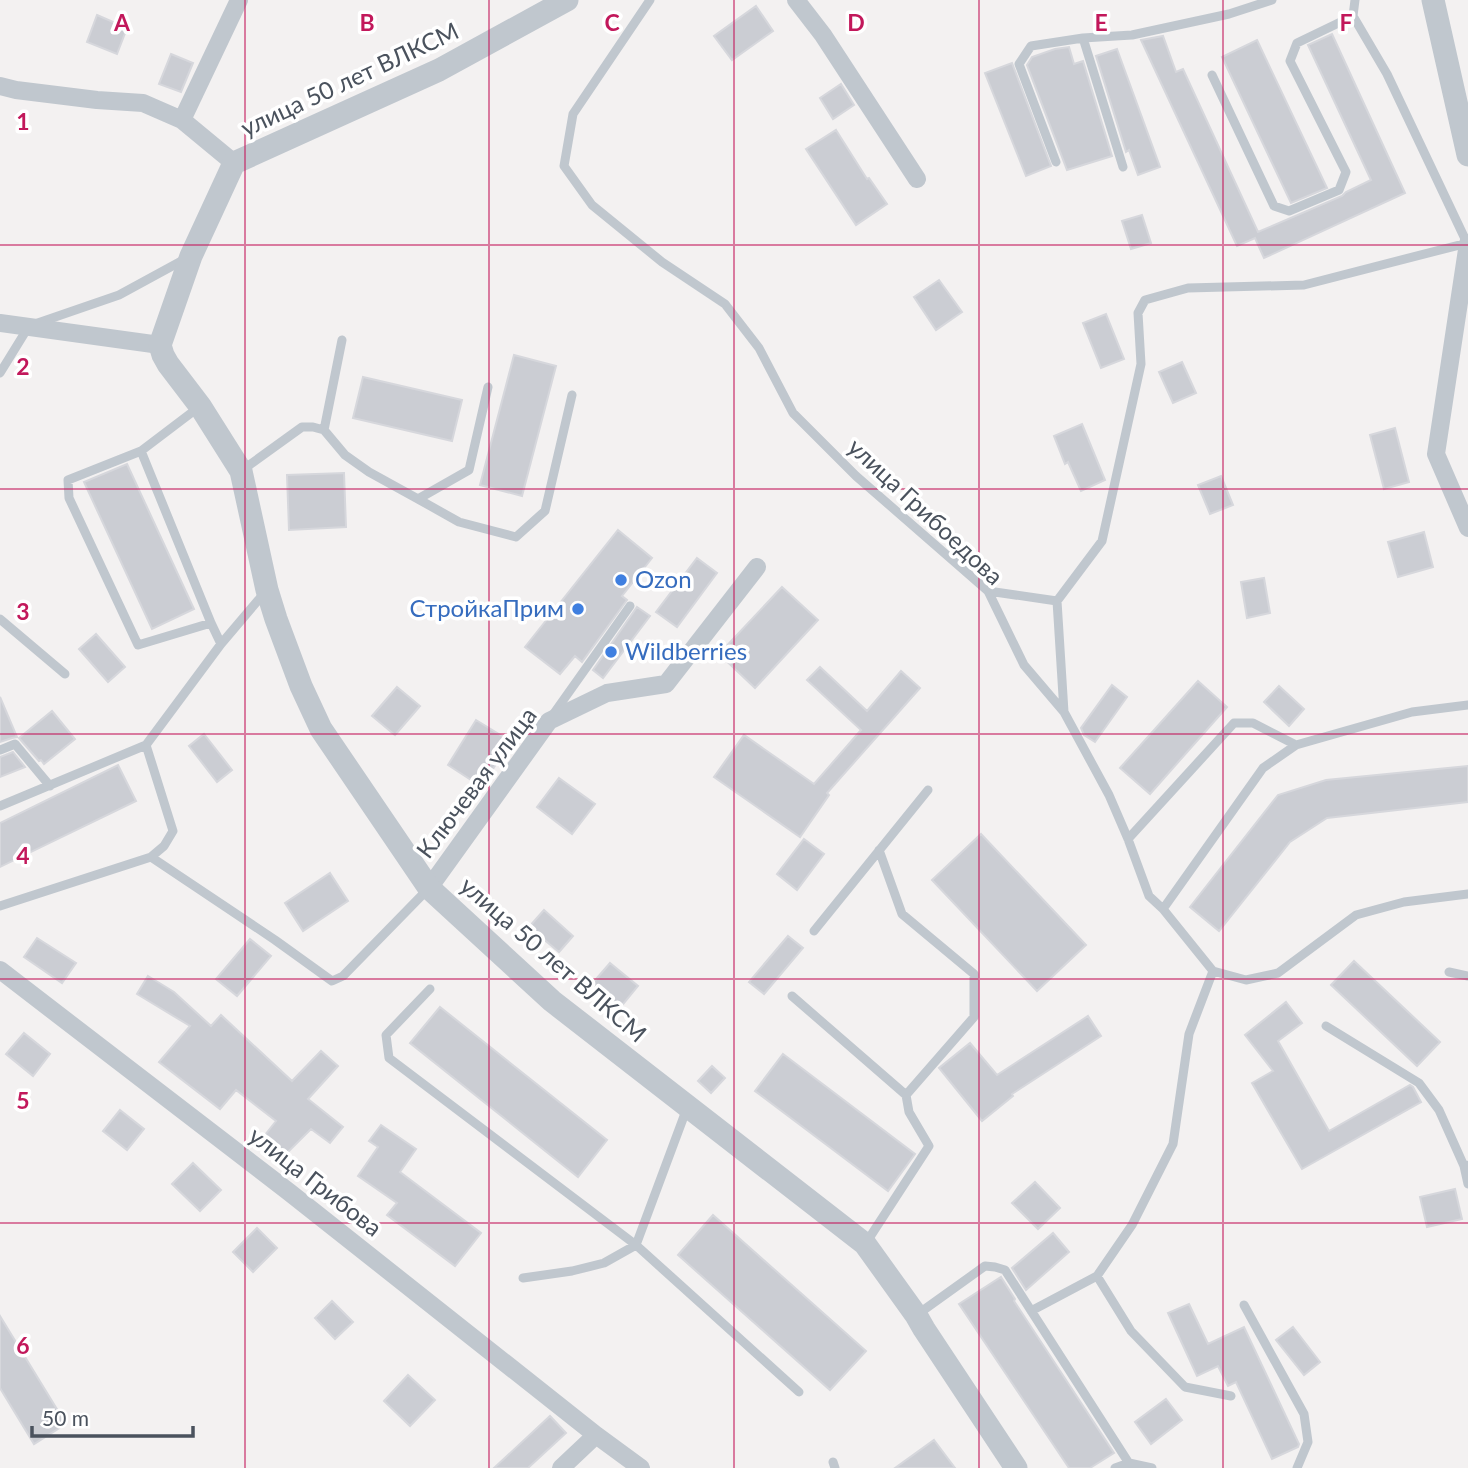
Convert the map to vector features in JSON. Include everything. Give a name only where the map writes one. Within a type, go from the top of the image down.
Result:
[{"type":"street","points":[[182,120],[239,0]]},
{"type":"street","name":"улица 50 лет ВЛКСМ","points":[[567,0],[439,70],[234,163],[191,256],[160,345],[163,355],[200,406],[241,471],[267,590],[301,686],[321,729],[429,888],[552,1001],[865,1244],[916,1315],[1016,1468]]},
{"type":"street","points":[[796,0],[917,179]]},
{"type":"street","points":[[1433,0],[1468,155]]},
{"type":"street","points":[[0,86],[57,95],[143,103],[182,120],[234,163]]},
{"type":"street","points":[[1468,243],[1436,454],[1468,528]]},
{"type":"street","points":[[0,323],[160,345]]},
{"type":"street","name":"Ключевая улица","points":[[429,888],[549,720],[607,694],[666,684],[757,567]]},
{"type":"street","name":"улица Грибова","points":[[0,970],[641,1468]]},
{"type":"street","points":[[561,1468],[596,1435]]},
{"type":"lane","name":"улица Грибоедова","points":[[650,0],[573,114],[564,166],[592,205],[662,262],[725,303],[759,348],[793,413],[856,476],[988,591],[1024,665],[1064,712],[1109,795],[1149,896],[1163,909],[1213,971]]},
{"type":"lane","points":[[1056,162],[1019,64],[1031,46],[1083,38],[1132,35],[1229,14],[1272,0]]},
{"type":"lane","points":[[1064,712],[1057,601],[1102,541],[1141,364],[1138,313],[1145,300],[1188,288],[1304,285],[1468,243],[1387,74],[1353,16],[1355,0]]},
{"type":"lane","points":[[1212,75],[1274,206],[1289,211],[1339,190],[1346,172],[1290,61],[1297,43],[1353,16]]},
{"type":"lane","points":[[1083,38],[1123,167]]},
{"type":"lane","points":[[0,373],[29,326],[119,295],[191,256]]},
{"type":"lane","points":[[324,430],[342,340]]},
{"type":"lane","points":[[418,499],[469,470],[488,387]]},
{"type":"lane","points":[[241,471],[302,427],[313,426],[324,430],[345,455],[369,472],[460,522],[516,537],[545,511],[572,395]]},
{"type":"lane","points":[[200,406],[141,451],[68,480],[69,498],[138,645],[211,623]]},
{"type":"lane","points":[[141,451],[221,644]]},
{"type":"lane","points":[[0,806],[146,745],[221,644],[267,590]]},
{"type":"lane","points":[[988,591],[1057,601]]},
{"type":"lane","points":[[549,720],[631,606]]},
{"type":"lane","points":[[0,618],[65,674]]},
{"type":"lane","points":[[1163,909],[1264,768],[1296,745],[1412,712],[1468,705]]},
{"type":"lane","points":[[1128,839],[1234,723],[1253,723],[1296,745]]},
{"type":"lane","points":[[0,750],[15,744],[50,786]]},
{"type":"lane","points":[[0,906],[151,857],[164,846],[173,831],[146,745]]},
{"type":"lane","points":[[814,931],[928,790]]},
{"type":"lane","points":[[879,850],[902,914],[974,974],[974,1017],[906,1095]]},
{"type":"lane","points":[[151,857],[332,981],[343,976],[429,888]]},
{"type":"lane","points":[[1031,1311],[1097,1276],[1132,1225],[1172,1144],[1189,1034],[1213,971],[1246,980],[1278,973],[1356,915],[1404,902],[1468,894]]},
{"type":"lane","points":[[1449,972],[1468,976]]},
{"type":"lane","points":[[430,989],[386,1035],[389,1058],[636,1245],[799,1392]]},
{"type":"lane","points":[[792,996],[906,1095],[909,1112],[929,1146],[865,1244]]},
{"type":"lane","points":[[1326,1026],[1419,1083],[1439,1110],[1466,1166],[1468,1184]]},
{"type":"lane","points":[[523,1278],[604,1263],[636,1245],[688,1106]]},
{"type":"lane","points":[[916,1315],[985,1266],[1005,1270],[1130,1466]]},
{"type":"lane","points":[[1097,1276],[1131,1331],[1185,1387],[1231,1396]]},
{"type":"lane","points":[[1244,1305],[1304,1413],[1308,1441],[1297,1468]]},
{"type":"lane","points":[[1115,1468],[1152,1468]]},
{"type":"building","points":[[756,6],[773,31],[732,60],[714,36]]},
{"type":"building","points":[[97,15],[127,28],[117,54],[87,42]]},
{"type":"building","points":[[1332,34],[1405,193],[1264,258],[1255,238],[1237,246],[1141,40],[1163,36],[1176,72],[1183,69],[1258,232],[1342,196],[1371,180],[1308,45]]},
{"type":"building","points":[[1257,40],[1327,188],[1291,203],[1222,57]]},
{"type":"building","points":[[1069,47],[1074,64],[1083,61],[1112,156],[1067,170],[1027,65],[1032,57]]},
{"type":"building","points":[[1117,49],[1160,167],[1138,175],[1129,150],[1126,152],[1096,56]]},
{"type":"building","points":[[171,54],[193,63],[181,92],[159,84]]},
{"type":"building","points":[[1012,63],[1051,166],[1026,176],[985,73]]},
{"type":"building","points":[[841,84],[854,105],[833,119],[820,98]]},
{"type":"building","points":[[836,130],[867,179],[869,178],[887,204],[856,225],[806,149]]},
{"type":"building","points":[[1142,215],[1151,243],[1131,249],[1122,221]]},
{"type":"building","points":[[939,280],[962,312],[936,330],[914,297]]},
{"type":"building","points":[[1106,314],[1124,359],[1101,368],[1083,323]]},
{"type":"building","points":[[514,355],[556,366],[522,496],[480,485]]},
{"type":"building","points":[[1182,362],[1196,393],[1173,403],[1159,372]]},
{"type":"building","points":[[363,377],[462,400],[452,441],[353,418]]},
{"type":"building","points":[[1082,424],[1105,480],[1081,491],[1068,462],[1065,464],[1054,436]]},
{"type":"building","points":[[1395,428],[1409,482],[1384,489],[1370,435]]},
{"type":"building","points":[[127,464],[194,609],[152,629],[84,482]]},
{"type":"building","points":[[344,473],[346,527],[289,530],[287,475]]},
{"type":"building","points":[[1221,476],[1233,505],[1210,514],[1198,485]]},
{"type":"building","points":[[618,530],[652,558],[622,596],[627,600],[582,662],[575,656],[560,674],[525,647]]},
{"type":"building","points":[[1424,532],[1433,567],[1398,577],[1388,542]]},
{"type":"building","points":[[697,558],[717,573],[677,627],[656,612]]},
{"type":"building","points":[[1264,578],[1270,613],[1247,618],[1241,582]]},
{"type":"building","points":[[782,587],[818,620],[755,688],[719,654]]},
{"type":"building","points":[[637,607],[650,616],[603,678],[593,670]]},
{"type":"building","points":[[96,634],[125,667],[108,682],[79,649]]},
{"type":"building","points":[[820,667],[867,711],[901,671],[920,688],[827,793],[829,795],[800,837],[714,777],[744,735],[814,784],[861,730],[807,680]]},
{"type":"building","points":[[1198,681],[1227,707],[1150,794],[1120,768]]},
{"type":"building","points":[[1112,685],[1127,697],[1095,742],[1084,735],[1081,728]]},
{"type":"building","points":[[1279,686],[1304,709],[1289,726],[1264,702]]},
{"type":"building","points":[[397,687],[420,706],[395,735],[372,716]]},
{"type":"building","points":[[0,697],[17,737],[0,742]]},
{"type":"building","points":[[52,711],[75,739],[44,764],[19,738]]},
{"type":"building","points":[[476,720],[510,741],[482,787],[448,765]]},
{"type":"building","points":[[204,734],[232,770],[217,782],[189,746]]},
{"type":"building","points":[[13,752],[25,767],[0,777],[0,757]]},
{"type":"building","points":[[118,765],[136,801],[0,867],[0,823]]},
{"type":"building","points":[[1468,766],[1468,802],[1327,818],[1290,842],[1219,931],[1190,907],[1278,795],[1326,780]]},
{"type":"building","points":[[559,778],[595,804],[572,834],[537,807]]},
{"type":"building","points":[[981,834],[1086,945],[1037,991],[932,880]]},
{"type":"building","points":[[804,839],[824,854],[797,890],[777,874]]},
{"type":"building","points":[[330,873],[348,901],[303,931],[285,903]]},
{"type":"building","points":[[544,910],[573,936],[559,952],[529,927]]},
{"type":"building","points":[[788,936],[803,948],[764,994],[749,982]]},
{"type":"building","points":[[37,938],[76,963],[62,983],[24,957]]},
{"type":"building","points":[[250,939],[271,956],[237,996],[216,979]]},
{"type":"building","points":[[1354,961],[1440,1042],[1417,1066],[1331,985]]},
{"type":"building","points":[[610,963],[638,986],[619,1009],[591,985]]},
{"type":"building","points":[[148,976],[174,992],[211,1026],[221,1015],[292,1081],[321,1051],[338,1066],[308,1099],[343,1127],[330,1143],[311,1129],[283,1157],[261,1140],[276,1121],[236,1090],[220,1109],[159,1062],[190,1026],[137,994]]},
{"type":"building","points":[[1286,1002],[1302,1023],[1278,1041],[1329,1131],[1410,1085],[1421,1102],[1302,1169],[1252,1083],[1273,1071],[1245,1035]]},
{"type":"building","points":[[440,1007],[607,1140],[578,1177],[410,1043]]},
{"type":"building","points":[[1088,1016],[1101,1036],[1012,1094],[1013,1096],[982,1121],[939,1068],[970,1043],[997,1075]]},
{"type":"building","points":[[24,1033],[50,1054],[33,1076],[6,1054]]},
{"type":"building","points":[[783,1054],[915,1154],[888,1191],[755,1091]]},
{"type":"building","points":[[712,1066],[725,1078],[711,1093],[698,1081]]},
{"type":"building","points":[[120,1110],[144,1129],[127,1150],[103,1131]]},
{"type":"building","points":[[381,1125],[416,1149],[400,1172],[481,1233],[455,1266],[387,1215],[397,1203],[358,1176],[378,1147],[369,1141]]},
{"type":"building","points":[[193,1163],[221,1190],[200,1211],[172,1184]]},
{"type":"building","points":[[1035,1182],[1060,1208],[1038,1229],[1012,1203]]},
{"type":"building","points":[[1455,1189],[1462,1219],[1427,1227],[1420,1197]]},
{"type":"building","points":[[713,1215],[866,1351],[830,1390],[678,1255]]},
{"type":"building","points":[[257,1228],[277,1248],[253,1272],[233,1252]]},
{"type":"building","points":[[1053,1233],[1069,1252],[1026,1290],[1012,1268]]},
{"type":"building","points":[[1001,1277],[1114,1453],[1090,1468],[1069,1468],[959,1304]]},
{"type":"building","points":[[332,1301],[353,1322],[335,1339],[315,1318]]},
{"type":"building","points":[[1189,1304],[1208,1344],[1244,1327],[1299,1444],[1298,1447],[1272,1459],[1236,1382],[1228,1386],[1218,1366],[1197,1376],[1168,1313]]},
{"type":"building","points":[[0,1316],[66,1424],[34,1444],[0,1388]]},
{"type":"building","points":[[1293,1327],[1320,1362],[1304,1375],[1276,1340]]},
{"type":"building","points":[[408,1375],[435,1400],[410,1426],[384,1401]]},
{"type":"building","points":[[1166,1399],[1182,1420],[1151,1444],[1135,1422]]},
{"type":"building","points":[[550,1416],[566,1433],[528,1468],[494,1468]]},
{"type":"building","points":[[934,1440],[955,1468],[895,1468]]},
{"type":"place","name":"Ozon","points":[[621,580]]},
{"type":"place","name":"СтройкаПрим","points":[[578,609]]},
{"type":"place","name":"Wildberries","points":[[611,652]]}]
